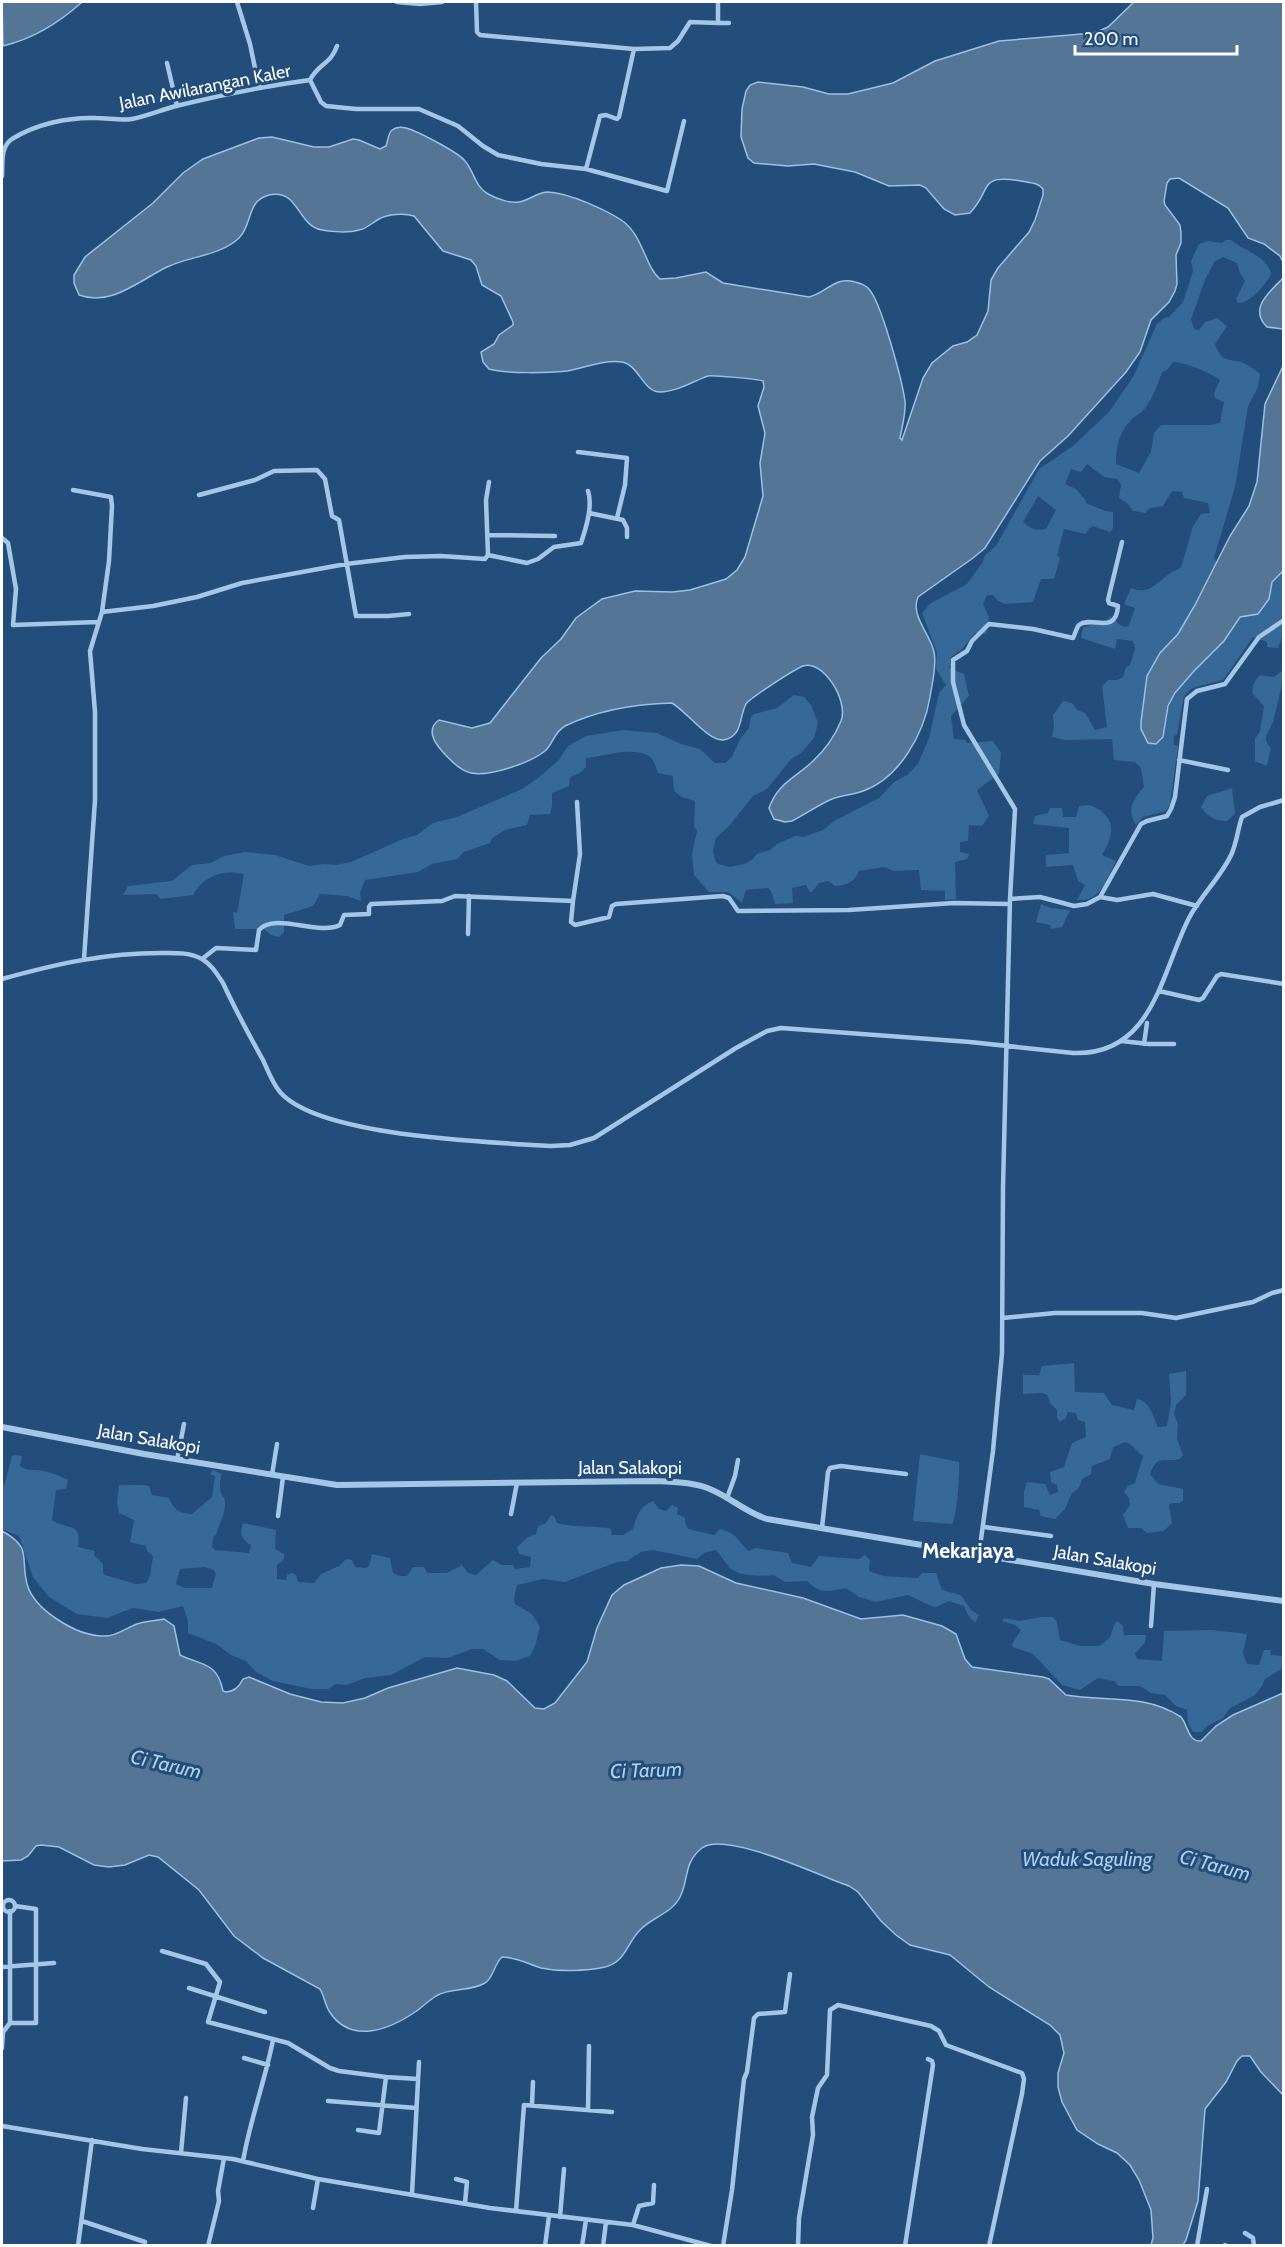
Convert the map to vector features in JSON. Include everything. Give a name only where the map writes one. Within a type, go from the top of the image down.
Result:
[{"type":"street","points":[[237,2],[250,44],[259,87]]},
{"type":"street","points":[[397,2],[420,4],[442,2]]},
{"type":"street","points":[[476,2],[477,32],[480,35],[634,49],[670,48],[678,41],[690,22],[729,23]]},
{"type":"street","points":[[718,2],[718,23]]},
{"type":"street","points":[[310,80],[314,71],[334,56],[337,46]]},
{"type":"street","points":[[586,169],[600,116],[606,115],[617,119],[619,117],[634,49]]},
{"type":"street","points":[[167,63],[177,106]]},
{"type":"street","name":"Jalan Awilarangan Kaler","points":[[2,176],[3,154],[11,139],[65,120],[132,119],[259,87],[310,80],[321,102],[326,106],[356,109],[419,109],[458,126],[498,155],[541,164],[586,169],[667,191],[684,121]]},
{"type":"street","points":[[578,452],[627,458],[625,485],[617,518]]},
{"type":"street","points":[[199,495],[255,480],[276,471],[317,470],[325,479],[332,516],[339,520],[356,616],[409,614]]},
{"type":"street","points":[[102,612],[153,606],[196,597],[242,583],[346,564],[405,557],[441,556],[484,559],[488,555],[486,500],[489,482]]},
{"type":"street","points":[[73,490],[111,497],[112,507],[109,561],[102,612],[90,651],[95,712],[95,800],[84,959]]},
{"type":"street","points":[[488,555],[527,563],[538,559],[554,547],[579,544],[582,541],[588,513],[590,496],[588,491]]},
{"type":"street","points":[[588,513],[623,520],[627,525],[627,537]]},
{"type":"street","points":[[488,535],[555,536]]},
{"type":"street","points":[[2,538],[8,543],[16,589],[13,625],[98,622]]},
{"type":"street","points":[[979,1554],[1001,1376],[1009,902],[1015,809],[964,725],[952,677],[953,660],[967,651],[972,641],[989,624],[1033,629],[1073,638],[1077,627],[1081,624],[1104,623],[1113,620],[1118,606],[1109,603],[1108,600],[1122,542]]},
{"type":"street","points":[[1100,897],[1141,825],[1147,821],[1165,817],[1170,812],[1175,797],[1187,699],[1197,691],[1225,684],[1259,638],[1284,620]]},
{"type":"street","points":[[1179,760],[1228,770]]},
{"type":"street","points":[[2,979],[112,954],[187,954],[202,959],[210,965],[223,983],[276,1086],[284,1096],[307,1111],[394,1133],[550,1146],[586,1142],[736,1048],[773,1029],[899,1036],[1084,1054],[1100,1051],[1121,1041],[1131,1033],[1149,1011],[1180,937],[1233,851],[1243,815],[1284,800]]},
{"type":"street","points":[[578,802],[580,854],[573,901],[571,922],[573,925],[609,917],[612,906],[616,904],[723,896],[729,898],[738,911],[849,910],[1009,902],[1040,897],[1067,906],[1076,906],[1100,897],[1122,899],[1153,894],[1197,906]]},
{"type":"street","points":[[202,959],[216,948],[256,950],[259,930],[266,925],[285,924],[334,928],[340,926],[344,915],[369,914],[371,904],[442,901],[455,896],[573,901]]},
{"type":"street","points":[[468,934],[469,897]]},
{"type":"street","points":[[1159,991],[1199,1000],[1203,998],[1217,976],[1221,975],[1284,984]]},
{"type":"street","points":[[1144,1044],[1147,1023]]},
{"type":"street","points":[[1121,1041],[1174,1044]]},
{"type":"street","points":[[1002,1318],[1054,1313],[1142,1313],[1174,1318],[1253,1302],[1284,1290]]},
{"type":"street","points":[[177,1460],[184,1424]]},
{"type":"street","name":"Jalan Salakopi","points":[[2,1426],[177,1460],[344,1485],[690,1483],[703,1486],[764,1518],[1154,1584],[1284,1601]]},
{"type":"street","points":[[272,1475],[277,1444]]},
{"type":"street","points":[[726,1498],[735,1476],[738,1460]]},
{"type":"street","points":[[822,1528],[830,1468],[842,1466],[906,1474]]},
{"type":"street","points":[[278,1516],[283,1477]]},
{"type":"street","points":[[511,1514],[517,1483]]},
{"type":"street","points":[[984,1527],[1051,1536]]},
{"type":"street","points":[[1151,1626],[1154,1584]]},
{"type":"street","points":[[10,1911],[4,1909],[2,1905],[12,1900],[15,1906]]},
{"type":"street","points":[[2,2048],[3,2032],[10,2023],[10,1911],[15,1906]]},
{"type":"street","points":[[10,2023],[36,2023],[36,1909],[15,1906]]},
{"type":"street","points":[[162,1952],[206,1964],[220,1982],[208,2022],[290,2044],[333,2069],[418,2079]]},
{"type":"street","points":[[2,1966],[54,1962]]},
{"type":"street","points":[[723,2246],[754,2018],[758,2014],[785,2012],[790,1974]]},
{"type":"street","points":[[189,1988],[265,2012]]},
{"type":"street","points":[[798,2246],[799,2218],[813,2135],[812,2117],[818,2088],[827,2074],[830,2010],[838,2005],[931,2026],[939,2031],[946,2045],[1022,2073],[1024,2079],[1022,2094],[989,2246]]},
{"type":"street","points":[[243,2161],[248,2131],[268,2065],[273,2040]]},
{"type":"street","points":[[588,2110],[589,2046]]},
{"type":"street","points":[[244,2058],[268,2065]]},
{"type":"street","points":[[905,2246],[933,2065],[928,2059]]},
{"type":"street","points":[[412,2194],[419,2062]]},
{"type":"street","points":[[357,2130],[379,2133],[386,2077]]},
{"type":"street","points":[[532,2104],[533,2082]]},
{"type":"street","points":[[181,2153],[186,2098]]},
{"type":"street","points":[[328,2101],[416,2108]]},
{"type":"street","points":[[516,2211],[524,2104],[612,2112]]},
{"type":"street","points":[[2,2126],[243,2161],[318,2179],[465,2204],[633,2225],[711,2246]]},
{"type":"street","points":[[78,2246],[92,2140]]},
{"type":"street","points":[[208,2246],[219,2202],[218,2191],[224,2158]]},
{"type":"street","points":[[560,2217],[564,2169]]},
{"type":"street","points":[[314,2208],[318,2179]]},
{"type":"street","points":[[456,2179],[467,2182],[465,2204]]},
{"type":"street","points":[[633,2225],[639,2206],[652,2203],[654,2185]]},
{"type":"street","points":[[1197,2246],[1207,2189]]},
{"type":"street","points":[[544,2246],[549,2216]]},
{"type":"street","points":[[582,2246],[586,2220]]},
{"type":"street","points":[[82,2221],[145,2242]]},
{"type":"street","points":[[603,2246],[606,2222]]},
{"type":"street","points":[[1245,2233],[1253,2238],[1254,2246]]},
{"type":"street","points":[[682,2246],[684,2238]]},
{"type":"shaded area","points":[[1231,240],[1254,254],[1265,263],[1271,274],[1253,297],[1238,303],[1236,299],[1245,281],[1237,263],[1223,257],[1214,262],[1191,319],[1194,329],[1199,330],[1205,322],[1217,318],[1227,326],[1215,344],[1219,352],[1223,357],[1243,363],[1260,374],[1258,387],[1248,406],[1235,487],[1214,558],[1218,564],[1178,634],[1160,653],[1141,722],[1143,734],[1165,732],[1170,705],[1184,682],[1223,642],[1239,619],[1269,599],[1272,582],[1283,571],[1283,634],[1278,648],[1267,647],[1267,642],[1253,637],[1223,680],[1192,688],[1184,696],[1177,735],[1174,736],[1174,745],[1178,746],[1170,804],[1166,811],[1143,817],[1136,825],[1131,810],[1134,800],[1144,787],[1141,768],[1135,762],[1114,760],[1112,739],[1065,740],[1052,737],[1053,715],[1063,701],[1072,703],[1077,710],[1085,713],[1095,730],[1107,727],[1102,686],[1108,680],[1123,677],[1135,649],[1133,641],[1117,639],[1115,649],[1081,638],[1083,627],[1107,621],[1110,616],[1120,625],[1126,627],[1129,625],[1135,608],[1124,604],[1131,588],[1145,590],[1181,568],[1193,526],[1201,514],[1210,513],[1208,503],[1184,498],[1182,492],[1172,491],[1163,506],[1150,508],[1145,513],[1133,511],[1119,498],[1121,485],[1117,479],[1104,477],[1087,464],[1081,472],[1071,469],[1065,484],[1076,489],[1086,503],[1113,512],[1113,528],[1110,532],[1092,526],[1085,534],[1064,529],[1054,579],[1041,579],[1033,602],[1005,604],[993,595],[987,595],[983,604],[989,617],[986,634],[975,633],[961,650],[951,657],[949,668],[964,674],[969,696],[951,716],[954,739],[965,740],[967,743],[993,741],[1001,753],[999,774],[977,790],[989,816],[982,826],[969,825],[968,841],[960,842],[960,852],[969,854],[967,859],[955,862],[956,899],[945,900],[945,891],[921,890],[919,870],[894,871],[884,867],[859,871],[853,880],[844,885],[835,886],[829,881],[819,883],[812,892],[806,885],[792,888],[793,903],[775,904],[768,888],[746,890],[742,903],[728,892],[709,892],[694,875],[692,853],[697,831],[694,826],[695,801],[682,797],[674,791],[673,776],[658,773],[654,761],[649,756],[634,752],[618,752],[586,758],[586,767],[580,773],[570,777],[569,786],[552,793],[550,814],[530,815],[527,825],[505,830],[492,838],[490,843],[464,852],[457,859],[432,864],[418,872],[365,880],[360,893],[361,901],[347,896],[320,894],[313,906],[284,915],[284,932],[279,937],[271,935],[264,929],[235,929],[233,912],[237,913],[244,874],[221,873],[202,883],[193,895],[161,899],[156,894],[123,895],[128,886],[172,881],[192,865],[211,863],[224,856],[245,852],[275,855],[309,866],[351,862],[417,835],[433,823],[457,817],[522,789],[559,760],[568,746],[586,736],[623,730],[657,733],[681,744],[700,749],[715,763],[725,763],[732,757],[740,739],[749,728],[751,717],[754,714],[777,708],[794,695],[804,697],[811,705],[818,723],[814,738],[801,753],[791,759],[767,789],[753,796],[730,825],[716,838],[713,850],[718,864],[730,867],[744,864],[757,854],[770,850],[777,844],[795,836],[804,837],[823,830],[834,821],[879,798],[894,782],[907,775],[918,764],[929,738],[939,693],[946,685],[936,669],[937,653],[922,613],[931,603],[967,584],[983,562],[985,555],[996,546],[1039,469],[1073,446],[1109,412],[1133,377],[1157,324],[1169,317],[1183,302],[1193,271],[1191,261],[1199,244],[1208,241],[1222,243]],"holes":[[[1173,362],[1197,368],[1220,380],[1214,393],[1215,398],[1224,402],[1220,423],[1161,425],[1154,433],[1151,452],[1139,473],[1116,464],[1121,435],[1131,420],[1146,407],[1162,372],[1167,370]],[[1038,496],[1056,510],[1046,529],[1039,530],[1023,522]]]},
{"type":"shaded area","points":[[1283,670],[1273,722],[1266,738],[1271,748],[1267,766],[1255,761],[1255,739],[1260,731],[1264,706],[1252,693],[1253,685],[1259,675],[1274,677]]},
{"type":"shaded area","points":[[1232,788],[1235,814],[1227,821],[1212,818],[1201,807],[1207,796]]},
{"type":"shaded area","points":[[1090,805],[1099,809],[1109,820],[1111,833],[1102,855],[1116,861],[1098,893],[1085,900],[1077,900],[1085,885],[1078,881],[1073,865],[1046,867],[1046,855],[1069,853],[1069,828],[1033,824],[1035,816],[1048,813],[1050,808],[1062,808],[1063,817],[1076,817],[1079,806]]},
{"type":"shaded area","points":[[1041,904],[1051,908],[1070,910],[1062,927],[1051,929],[1050,925],[1036,922]]},
{"type":"shaded area","points":[[1074,1363],[1075,1392],[1104,1393],[1112,1405],[1134,1410],[1137,1399],[1141,1400],[1150,1410],[1158,1427],[1167,1426],[1171,1403],[1169,1374],[1186,1371],[1186,1395],[1176,1405],[1174,1414],[1178,1424],[1177,1439],[1183,1455],[1180,1459],[1159,1461],[1150,1474],[1158,1484],[1183,1489],[1183,1500],[1180,1503],[1169,1505],[1172,1523],[1164,1531],[1147,1533],[1141,1528],[1128,1528],[1123,1515],[1130,1505],[1129,1498],[1124,1492],[1128,1486],[1135,1483],[1143,1456],[1125,1442],[1113,1447],[1110,1459],[1092,1466],[1091,1474],[1082,1479],[1079,1488],[1072,1493],[1065,1509],[1055,1519],[1041,1516],[1039,1510],[1024,1507],[1027,1482],[1045,1484],[1050,1495],[1058,1492],[1057,1485],[1051,1482],[1050,1472],[1064,1467],[1072,1443],[1086,1437],[1085,1422],[1078,1420],[1076,1413],[1068,1412],[1066,1418],[1060,1422],[1057,1418],[1057,1410],[1050,1403],[1047,1395],[1023,1394],[1023,1375],[1039,1375],[1042,1366]]},
{"type":"shaded area","points":[[920,1454],[959,1462],[957,1504],[952,1524],[913,1521]]},
{"type":"shaded area","points":[[12,1456],[22,1456],[20,1466],[23,1468],[41,1470],[68,1480],[66,1489],[56,1490],[52,1520],[76,1530],[79,1539],[78,1547],[95,1551],[94,1555],[103,1564],[105,1575],[136,1584],[146,1583],[150,1576],[153,1556],[147,1551],[146,1546],[130,1542],[134,1520],[119,1513],[117,1503],[119,1485],[149,1486],[152,1495],[169,1498],[178,1510],[192,1514],[212,1497],[215,1476],[210,1474],[213,1470],[222,1474],[220,1488],[225,1506],[216,1535],[213,1537],[212,1547],[215,1550],[249,1553],[251,1545],[243,1539],[241,1533],[243,1523],[276,1530],[275,1549],[284,1554],[283,1561],[277,1565],[277,1579],[286,1580],[287,1575],[292,1573],[296,1575],[298,1582],[314,1583],[321,1574],[339,1566],[346,1559],[352,1560],[355,1567],[366,1568],[369,1566],[372,1554],[390,1558],[393,1573],[400,1576],[407,1576],[413,1567],[424,1567],[427,1573],[447,1573],[462,1565],[468,1573],[476,1575],[493,1560],[501,1565],[513,1565],[515,1569],[530,1567],[531,1557],[519,1554],[517,1547],[528,1537],[536,1534],[538,1526],[546,1523],[551,1515],[557,1523],[611,1529],[612,1535],[623,1535],[633,1529],[640,1512],[653,1501],[659,1509],[666,1511],[672,1505],[678,1508],[677,1514],[685,1518],[688,1529],[714,1535],[720,1529],[734,1535],[749,1551],[755,1548],[788,1553],[792,1563],[811,1567],[819,1556],[859,1559],[865,1555],[870,1560],[869,1571],[883,1576],[918,1578],[922,1573],[936,1573],[942,1590],[961,1595],[971,1610],[979,1615],[975,1623],[964,1606],[949,1601],[936,1607],[908,1595],[876,1602],[859,1597],[846,1588],[825,1591],[807,1581],[785,1582],[774,1575],[746,1575],[731,1569],[716,1550],[704,1553],[697,1559],[653,1550],[641,1552],[627,1561],[617,1562],[565,1582],[543,1579],[517,1585],[515,1604],[532,1614],[540,1627],[530,1656],[516,1661],[500,1660],[483,1649],[472,1649],[448,1658],[425,1657],[391,1675],[365,1678],[347,1685],[336,1684],[328,1689],[311,1689],[273,1681],[256,1672],[246,1661],[231,1655],[216,1644],[188,1633],[188,1621],[183,1606],[159,1612],[133,1608],[107,1618],[77,1614],[49,1597],[33,1577],[19,1536],[2,1529],[2,1487]],"holes":[[[205,1567],[214,1570],[216,1574],[212,1588],[184,1588],[176,1584],[180,1569]]]},
{"type":"shaded area","points":[[1053,1617],[1057,1622],[1060,1640],[1080,1646],[1100,1646],[1110,1637],[1118,1621],[1123,1626],[1124,1635],[1146,1635],[1145,1643],[1135,1653],[1137,1659],[1162,1661],[1164,1631],[1212,1630],[1247,1634],[1243,1653],[1247,1664],[1259,1665],[1264,1650],[1270,1650],[1271,1655],[1283,1656],[1283,1668],[1265,1679],[1255,1695],[1229,1709],[1223,1718],[1207,1726],[1202,1732],[1193,1732],[1188,1724],[1187,1710],[1176,1706],[1165,1695],[1151,1693],[1140,1686],[1119,1686],[1114,1681],[1098,1678],[1080,1690],[1062,1685],[1033,1654],[1013,1647],[1012,1644],[1021,1630],[1015,1625],[1002,1621],[1004,1618],[1019,1621]]},
{"type":"water","points":[[2,2],[82,2],[45,29],[3,46]]},
{"type":"water","points":[[1134,2],[1283,2],[1283,262],[1280,256],[1264,244],[1248,238],[1228,208],[1179,178],[1170,179],[1167,183],[1164,201],[1180,225],[1181,243],[1176,255],[1177,284],[1169,302],[1151,320],[1140,352],[1126,372],[1068,436],[1040,461],[985,548],[918,597],[916,604],[918,618],[932,645],[935,669],[927,711],[908,753],[888,776],[876,785],[832,799],[792,821],[774,819],[769,808],[782,787],[825,748],[839,727],[842,713],[838,693],[832,683],[826,675],[811,666],[798,668],[749,701],[737,731],[723,740],[704,731],[672,703],[631,706],[578,720],[558,731],[548,748],[538,756],[509,768],[479,774],[467,772],[451,761],[436,744],[432,731],[439,720],[472,728],[490,723],[576,618],[602,599],[635,591],[690,590],[726,579],[737,570],[745,557],[763,496],[760,463],[765,433],[758,406],[764,387],[763,381],[708,376],[679,388],[660,392],[649,388],[628,364],[615,361],[567,371],[517,372],[489,369],[483,362],[481,352],[494,344],[499,335],[513,325],[513,322],[501,296],[482,285],[476,266],[471,260],[443,251],[414,216],[401,214],[387,216],[355,231],[326,231],[307,222],[292,202],[279,194],[269,195],[257,202],[239,238],[223,249],[176,263],[125,290],[102,298],[79,295],[74,283],[74,275],[85,257],[153,203],[183,173],[203,159],[259,138],[272,137],[314,147],[329,147],[353,139],[380,149],[386,146],[392,130],[404,128],[437,142],[461,157],[480,187],[496,198],[519,202],[542,193],[557,193],[598,207],[617,217],[636,236],[651,268],[660,279],[706,272],[723,283],[809,297],[842,281],[865,286],[873,295],[879,308],[900,377],[905,401],[900,438],[902,440],[923,378],[932,363],[953,346],[967,342],[977,335],[988,311],[991,280],[998,268],[1029,232],[1035,220],[1043,189],[1033,183],[998,180],[988,185],[970,213],[955,215],[944,209],[926,188],[920,185],[889,186],[855,172],[814,164],[788,166],[754,163],[748,158],[741,137],[742,109],[746,91],[750,85],[758,82],[803,87],[829,94],[848,94],[893,83],[935,61],[999,41],[1094,33],[1108,27]]},
{"type":"water","points":[[1283,278],[1283,329],[1267,327],[1262,320],[1260,307],[1267,295]]},
{"type":"water","points":[[1283,366],[1283,571],[1272,582],[1269,599],[1258,614],[1240,617],[1224,641],[1175,693],[1168,706],[1163,737],[1156,744],[1148,743],[1141,729],[1147,676],[1160,653],[1178,634],[1230,536],[1249,506],[1257,482],[1265,404]]},
{"type":"water","name":"Waduk Saguling","points":[[2,1531],[12,1537],[22,1548],[25,1575],[31,1594],[47,1612],[58,1620],[81,1632],[107,1636],[140,1623],[164,1619],[174,1626],[180,1655],[213,1670],[223,1691],[226,1692],[234,1690],[243,1679],[249,1677],[290,1694],[321,1702],[343,1703],[457,1668],[494,1675],[507,1681],[535,1708],[544,1709],[555,1703],[587,1662],[597,1628],[612,1595],[624,1585],[661,1568],[681,1565],[699,1566],[736,1583],[803,1598],[861,1619],[903,1615],[942,1626],[956,1634],[965,1659],[972,1667],[1043,1677],[1049,1679],[1066,1695],[1153,1704],[1181,1717],[1193,1739],[1197,1741],[1201,1741],[1216,1726],[1233,1715],[1283,1693],[1283,2095],[1261,2072],[1250,2056],[1242,2056],[1237,2061],[1226,2082],[1205,2109],[1198,2201],[1186,2240],[1183,2245],[1151,2245],[1153,2238],[1151,2210],[1139,2180],[1130,2165],[1117,2153],[1077,2130],[1062,2102],[1058,2087],[1058,2073],[1064,2053],[1060,2035],[1050,2025],[989,1987],[950,1955],[910,1945],[881,1921],[858,1892],[849,1886],[774,1857],[731,1845],[714,1844],[702,1848],[696,1854],[689,1866],[683,1891],[677,1902],[641,1929],[618,1961],[612,1964],[590,1969],[556,1970],[502,1957],[488,1980],[479,1986],[442,1993],[407,2017],[384,2028],[360,2031],[348,2028],[338,2022],[329,2011],[320,1989],[263,1958],[234,1936],[199,1890],[158,1857],[149,1855],[125,1865],[109,1867],[94,1865],[59,1847],[41,1845],[36,1846],[28,1856],[21,1860],[2,1861]]},
{"type":"district","name":"Mekarjaya","points":[[968,1551]]},
{"type":"water label","name":"Ci Tarum","points":[[166,1764]]},
{"type":"water label","name":"Ci Tarum","points":[[646,1770]]},
{"type":"water label","name":"Ci Tarum","points":[[1215,1865]]}]
